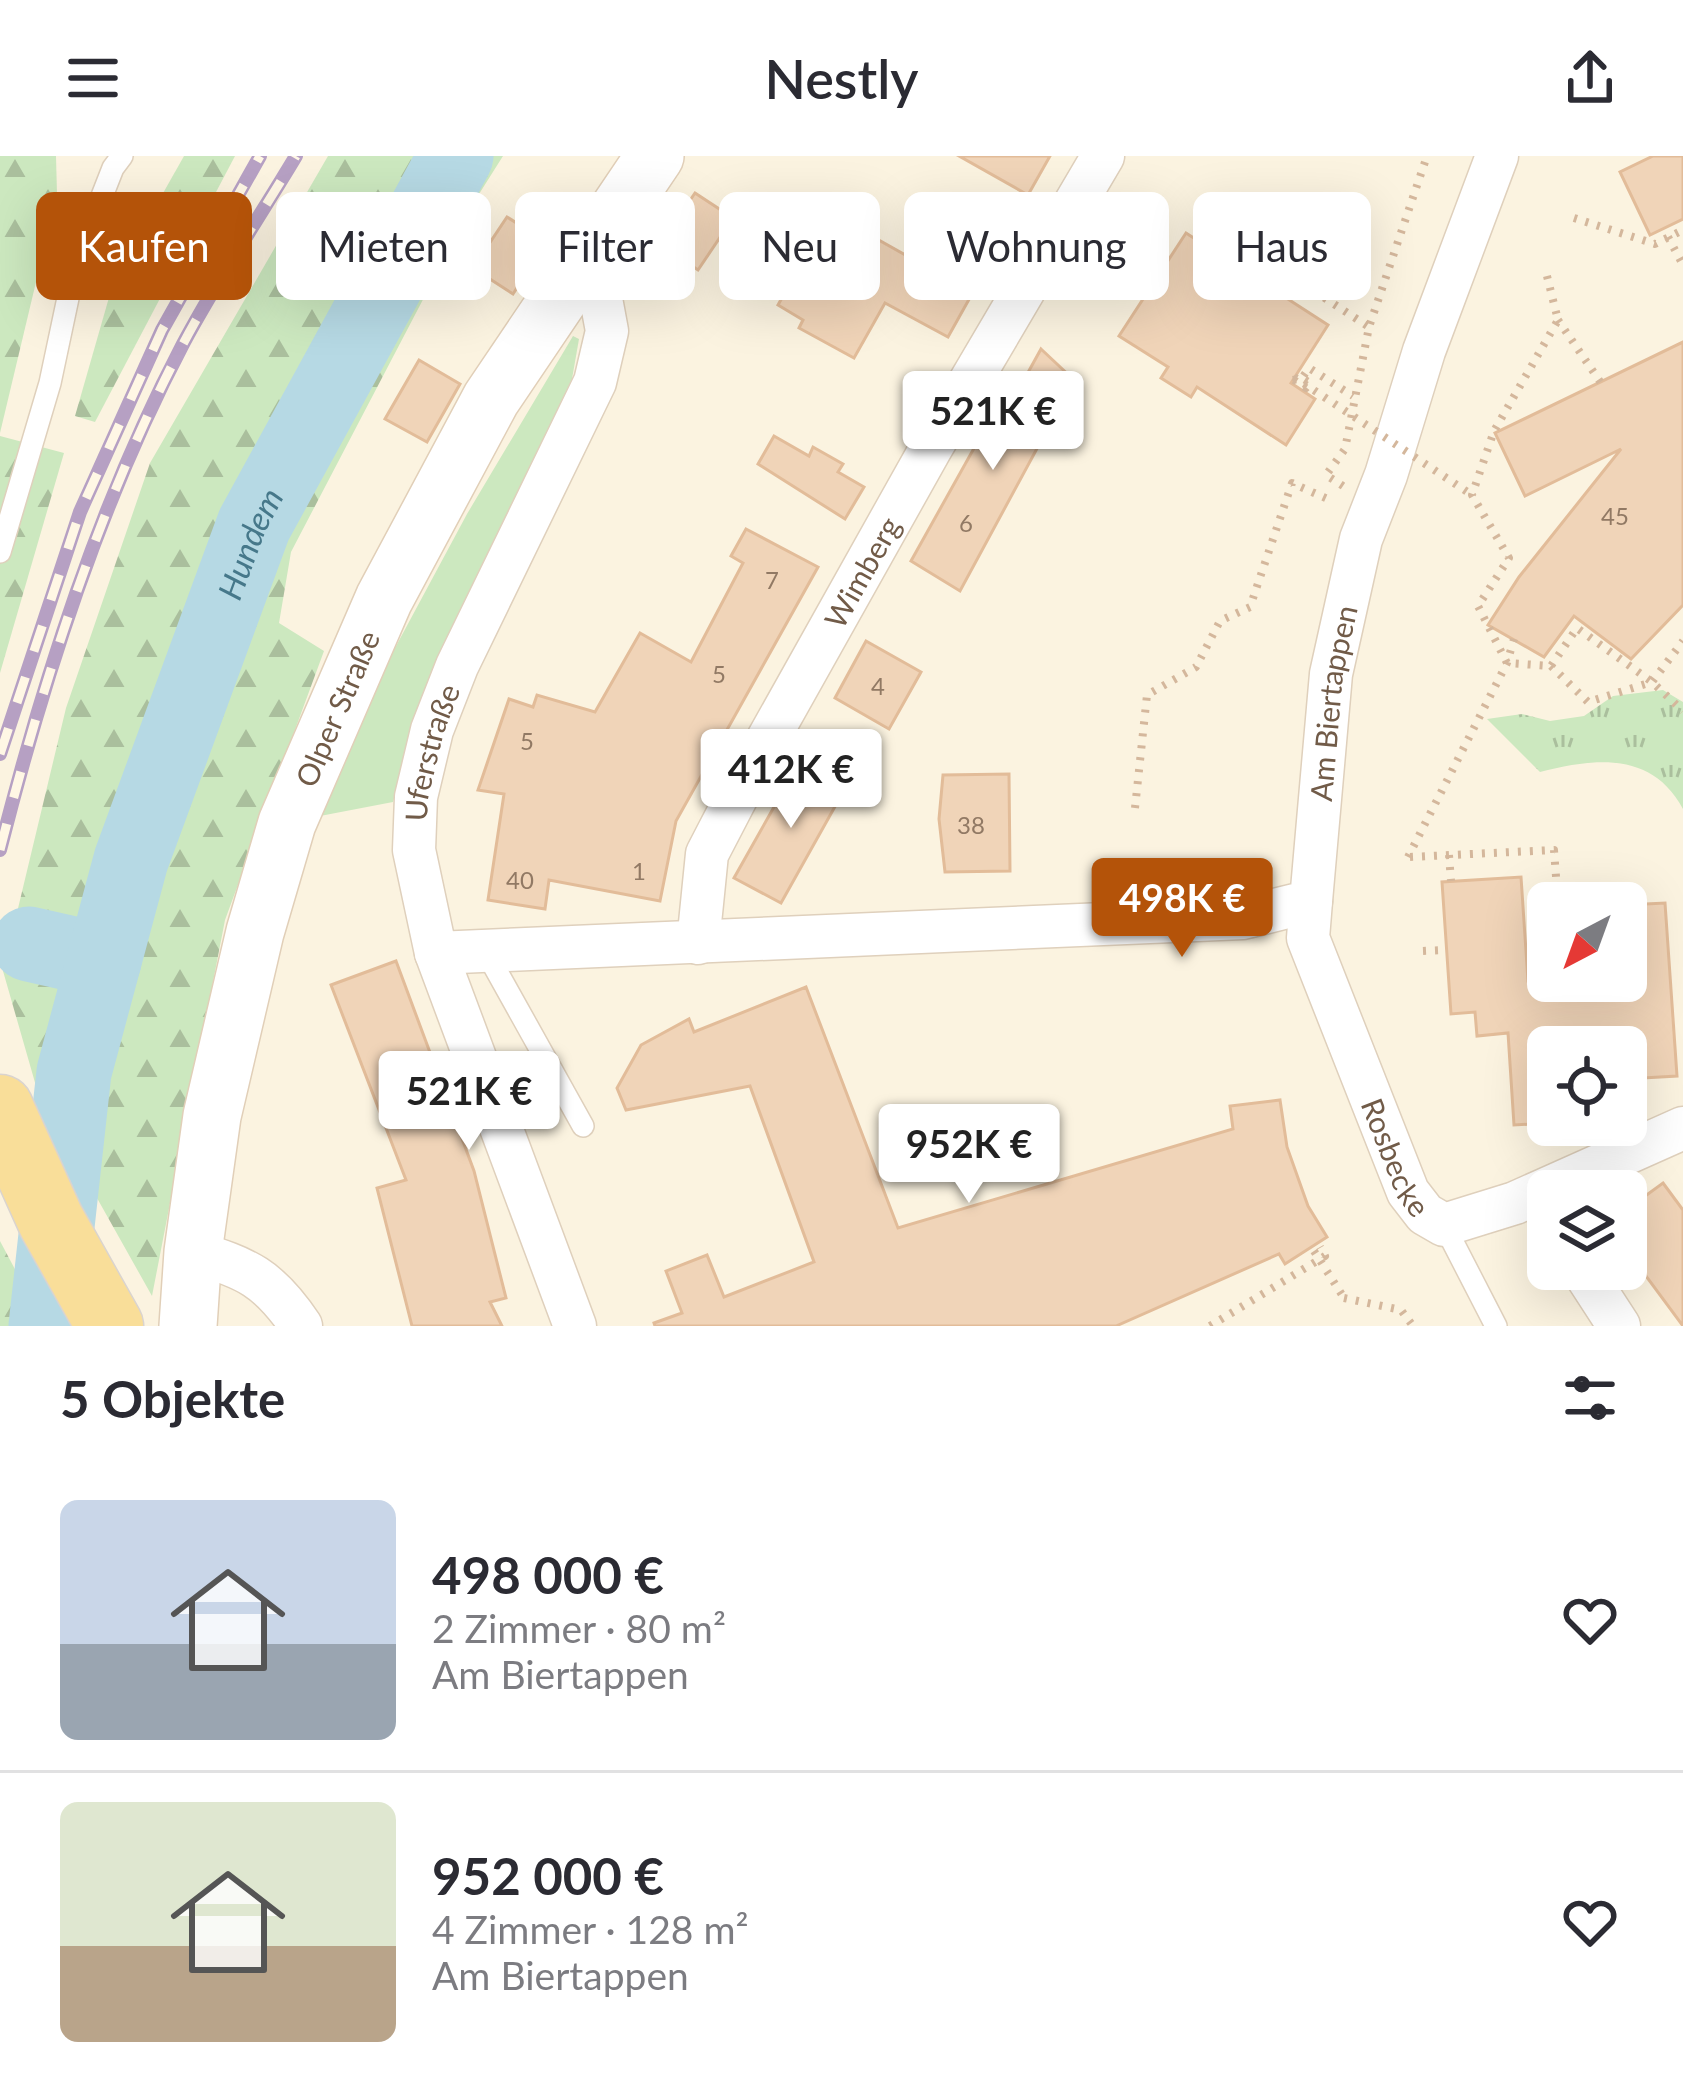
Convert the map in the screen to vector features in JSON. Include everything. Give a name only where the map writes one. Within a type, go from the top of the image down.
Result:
[{"type":"main road","name":"Olper Straße","points":[[632,192],[656,156]]},
{"type":"main road","name":"Olper Straße","points":[[188,1326],[212,1116],[232,1023],[287,823],[384,599],[490,399],[558,300]]},
{"type":"main road","points":[[0,1108],[51,1221],[110,1326]]},
{"type":"street","name":"Wimberg","points":[[698,943],[707,854],[739,791],[931,448],[1103,156]]},
{"type":"street","name":"Am Biertappen","points":[[1311,902],[1331,674],[1360,538],[1497,156]]},
{"type":"street","name":"Uferstraße","points":[[574,1326],[436,953],[414,850],[416,797],[432,730],[457,666],[595,382],[607,331],[601,300]]},
{"type":"street","points":[[436,953],[1243,918],[1311,902]]},
{"type":"street","name":"Rosbecke","points":[[1311,902],[1308,938],[1408,1192],[1425,1214],[1444,1225],[1527,1209]]},
{"type":"street","name":"Rosbecke","points":[[1606,1170],[1683,1128]]},
{"type":"street","points":[[193,1252],[256,1275],[277,1291],[301,1326]]},
{"type":"street","points":[[1596,1290],[1619,1326]]},
{"type":"lane","points":[[0,552],[50,383],[76,265],[118,162]]},
{"type":"lane","points":[[486,952],[583,1126]]},
{"type":"lane","points":[[1444,1225],[1496,1326]]},
{"type":"path","points":[[1345,449],[1370,327],[1427,156]]},
{"type":"path","points":[[1574,218],[1654,244],[1683,230]]},
{"type":"path","points":[[1668,237],[1683,265]]},
{"type":"path","points":[[1547,276],[1558,320],[1601,383]]},
{"type":"path","points":[[1328,300],[1370,327]]},
{"type":"path","points":[[1472,495],[1494,431],[1558,320]]},
{"type":"path","points":[[1353,396],[1309,368],[1298,377],[1472,495],[1509,558],[1478,606],[1507,663]]},
{"type":"path","points":[[1136,808],[1147,694],[1196,668],[1220,620],[1250,607],[1292,483],[1370,518]]},
{"type":"path","points":[[1551,666],[1579,625],[1683,711]]},
{"type":"path","points":[[1514,640],[1507,663],[1408,857],[1554,850],[1556,882]]},
{"type":"path","points":[[1507,663],[1551,666],[1588,702],[1652,682],[1683,641]]},
{"type":"path","points":[[1449,855],[1451,881]]},
{"type":"path","points":[[1423,951],[1446,950]]},
{"type":"path","points":[[1210,1326],[1325,1256],[1317,1249],[1344,1298],[1401,1310],[1413,1326]]},
{"type":"green space","points":[[0,156],[56,156],[57,192],[36,192],[36,282],[0,433]]},
{"type":"green space","points":[[184,156],[235,156],[216,192],[164,192]]},
{"type":"green space","points":[[328,156],[503,156],[480,192],[307,192]]},
{"type":"green space","points":[[276,246],[276,300],[423,300],[291,552],[279,623],[324,651],[225,920],[152,1296],[38,1093],[3,971],[66,708],[150,463],[245,300],[252,300],[252,287]]},
{"type":"green space","points":[[108,300],[159,300],[95,422],[75,416]]},
{"type":"green space","points":[[573,336],[579,339],[572,379],[434,669],[393,802],[320,816],[388,661],[467,514]]},
{"type":"green space","points":[[0,436],[64,453],[0,673]]},
{"type":"green space","points":[[1663,690],[1683,702],[1683,809],[1655,777],[1620,763],[1540,772],[1487,719],[1522,714],[1550,721],[1584,716],[1613,696]]},
{"type":"green space","points":[[0,1241],[45,1326],[0,1326]]},
{"type":"building","points":[[959,156],[1050,156],[1030,192]]},
{"type":"building","points":[[1653,156],[1683,156],[1683,219],[1650,235],[1620,172]]},
{"type":"building","points":[[695,193],[719,209],[719,239],[698,270]]},
{"type":"building","points":[[507,217],[515,222],[513,294],[491,280],[491,241]]},
{"type":"building","points":[[1186,233],[1193,238],[1193,300],[1289,300],[1328,325],[1291,383],[1315,399],[1286,445],[1197,387],[1191,397],[1161,378],[1168,367],[1119,336],[1142,300],[1169,300],[1169,259]]},
{"type":"building","points":[[880,241],[904,254],[904,300],[969,300],[948,337],[885,303],[854,358],[799,328],[803,320],[778,305],[781,300],[880,300]]},
{"type":"building","points":[[1683,342],[1683,605],[1631,659],[1574,616],[1544,657],[1488,625],[1519,577],[1621,449],[1525,496],[1495,433]]},
{"type":"building","points":[[1041,349],[1074,380],[960,591],[911,561],[1011,382],[1020,387]]},
{"type":"building","points":[[419,360],[460,384],[427,442],[385,419]]},
{"type":"building","points":[[774,436],[809,456],[813,447],[843,464],[838,472],[864,487],[845,519],[758,464]]},
{"type":"building","points":[[746,529],[818,567],[676,821],[660,901],[549,880],[545,909],[488,900],[504,794],[478,790],[509,699],[533,707],[537,695],[595,712],[640,633],[691,662],[743,563],[731,556]]},
{"type":"building","points":[[866,641],[921,672],[889,729],[835,698]]},
{"type":"building","points":[[801,759],[847,785],[781,903],[734,878]]},
{"type":"building","points":[[1009,774],[1010,871],[945,872],[939,819],[943,775]]},
{"type":"building","points":[[1521,877],[1527,1002],[1647,1002],[1647,904],[1665,903],[1677,1076],[1647,1078],[1647,1026],[1527,1026],[1527,1124],[1514,1125],[1508,1033],[1477,1036],[1475,1012],[1451,1014],[1442,882]]},
{"type":"building","points":[[396,961],[474,1171],[506,1298],[490,1302],[502,1326],[412,1326],[377,1188],[406,1180],[331,985]]},
{"type":"building","points":[[806,987],[898,1228],[1233,1129],[1230,1106],[1280,1100],[1287,1147],[1308,1206],[1327,1237],[1285,1264],[1279,1254],[1116,1326],[655,1326],[682,1313],[666,1271],[707,1255],[724,1297],[814,1262],[750,1086],[626,1110],[617,1088],[641,1045],[689,1019],[694,1032]]},
{"type":"building","points":[[1663,1183],[1683,1210],[1683,1326],[1647,1277],[1647,1195]]},
{"type":"waterway","name":"Hundem","points":[[46,1326],[74,1072],[131,860],[254,525],[456,156]]},
{"type":"waterway","name":"Hundem","points":[[29,944],[104,961]]},
{"type":"railway","points":[[0,754],[80,512],[162,330],[260,156]]},
{"type":"railway","points":[[0,850],[55,656],[126,465],[196,320],[296,156]]}]
